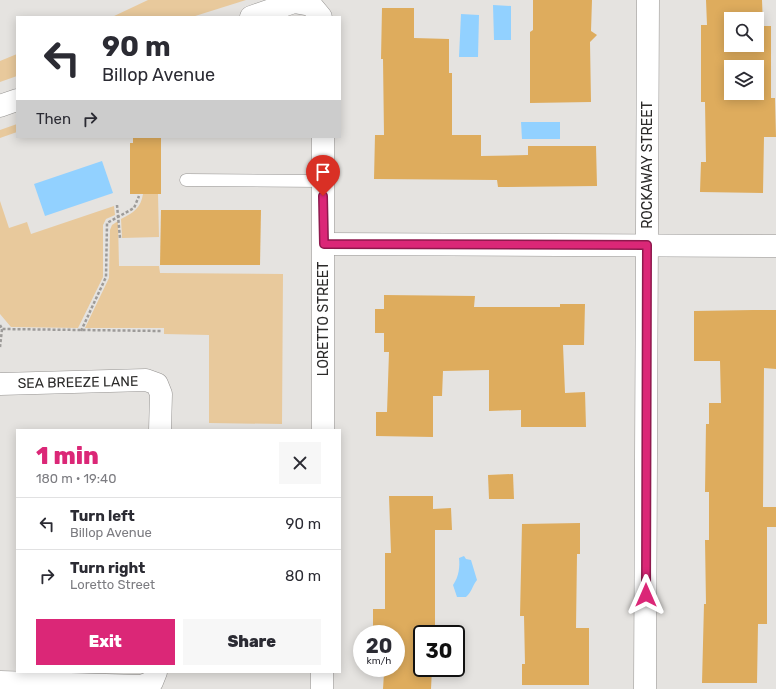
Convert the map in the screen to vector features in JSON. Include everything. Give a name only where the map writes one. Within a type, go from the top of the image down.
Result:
[{"type":"street","name":"ROCKAWAY STREET","points":[[645,689],[648,0]]},
{"type":"street","points":[[254,16],[294,2],[311,5],[320,16]]},
{"type":"street","points":[[0,106],[16,100]]},
{"type":"street","name":"LORETTO STREET","points":[[323,138],[323,429]]},
{"type":"street","points":[[324,244],[776,246]]},
{"type":"street","name":"SEA BREEZE LANE","points":[[0,384],[146,380],[157,384],[160,389],[160,429]]},
{"type":"street","points":[[0,682],[141,686],[152,682],[156,673]]},
{"type":"street","points":[[322,673],[322,689]]},
{"type":"lane","points":[[186,180],[323,181]]},
{"type":"path","points":[[81,330],[106,277],[107,223],[134,208],[139,196]]},
{"type":"path","points":[[117,205],[120,238]]},
{"type":"path","points":[[0,325],[2,329],[0,347]]},
{"type":"path","points":[[2,329],[161,331]]},
{"type":"shaded area","points":[[148,0],[246,0],[195,16],[114,16]]},
{"type":"shaded area","points":[[16,54],[16,76],[0,82],[0,61]]},
{"type":"shaded area","points":[[16,124],[16,132],[0,138],[0,130]]},
{"type":"shaded area","points":[[143,194],[158,194],[159,237],[122,238],[121,219],[136,210]]},
{"type":"shaded area","points":[[0,201],[9,228],[27,222],[31,234],[114,206],[115,215],[106,219],[103,225],[103,277],[78,328],[11,327],[0,314]]},
{"type":"shaded area","points":[[118,221],[119,266],[159,266],[160,273],[283,274],[282,424],[209,423],[209,335],[164,334],[164,328],[85,328],[109,278],[110,230],[112,225]]},
{"type":"water","points":[[493,5],[511,6],[511,40],[494,40]]},
{"type":"water","points":[[461,14],[479,15],[478,57],[459,57]]},
{"type":"water","points":[[521,122],[560,122],[560,139],[522,139]]},
{"type":"water","points":[[102,161],[113,193],[45,216],[34,184]]},
{"type":"water","points":[[464,556],[466,559],[471,560],[477,580],[466,597],[457,597],[453,585],[459,572],[459,558]]},
{"type":"building","points":[[533,0],[592,0],[591,31],[597,35],[590,42],[591,102],[530,103],[530,32],[533,30]]},
{"type":"building","points":[[706,0],[762,0],[762,12],[724,12],[724,52],[764,52],[764,26],[771,26],[771,98],[775,98],[776,137],[764,137],[763,193],[700,192],[701,162],[706,162],[705,102],[701,102],[701,25],[707,25]]},
{"type":"building","points":[[382,8],[414,8],[414,38],[449,39],[449,73],[452,73],[452,135],[481,135],[481,156],[528,155],[528,146],[596,146],[597,186],[498,187],[497,180],[374,179],[375,135],[384,135],[383,59],[381,59]]},
{"type":"building","points":[[133,138],[161,138],[161,194],[130,194],[130,143],[133,143]]},
{"type":"building","points":[[161,210],[261,210],[260,265],[160,265]]},
{"type":"building","points":[[384,295],[475,296],[474,307],[560,307],[560,304],[585,304],[584,345],[563,345],[565,393],[585,392],[586,427],[521,427],[521,410],[489,411],[489,370],[443,371],[442,396],[433,396],[433,437],[376,436],[376,412],[387,412],[389,352],[384,352],[384,333],[375,333],[375,309],[384,309]]},
{"type":"building","points":[[776,310],[776,369],[764,368],[763,507],[776,507],[776,527],[767,527],[767,624],[758,624],[757,683],[702,683],[704,604],[706,604],[705,540],[709,540],[709,492],[705,492],[706,424],[709,424],[709,403],[721,403],[720,361],[694,361],[694,311]]},
{"type":"building","points":[[513,474],[514,499],[489,499],[488,475]]},
{"type":"building","points":[[389,496],[433,496],[433,509],[451,508],[452,530],[435,530],[435,625],[413,625],[413,677],[432,677],[431,689],[383,689],[384,677],[405,677],[405,625],[373,625],[373,609],[385,609],[385,553],[391,553]]},
{"type":"building","points":[[580,523],[580,554],[577,554],[576,628],[589,628],[589,685],[522,685],[522,664],[525,664],[524,616],[520,616],[522,524]]},
{"type":"route","points":[[323,196],[324,244],[647,245],[646,595]]}]
